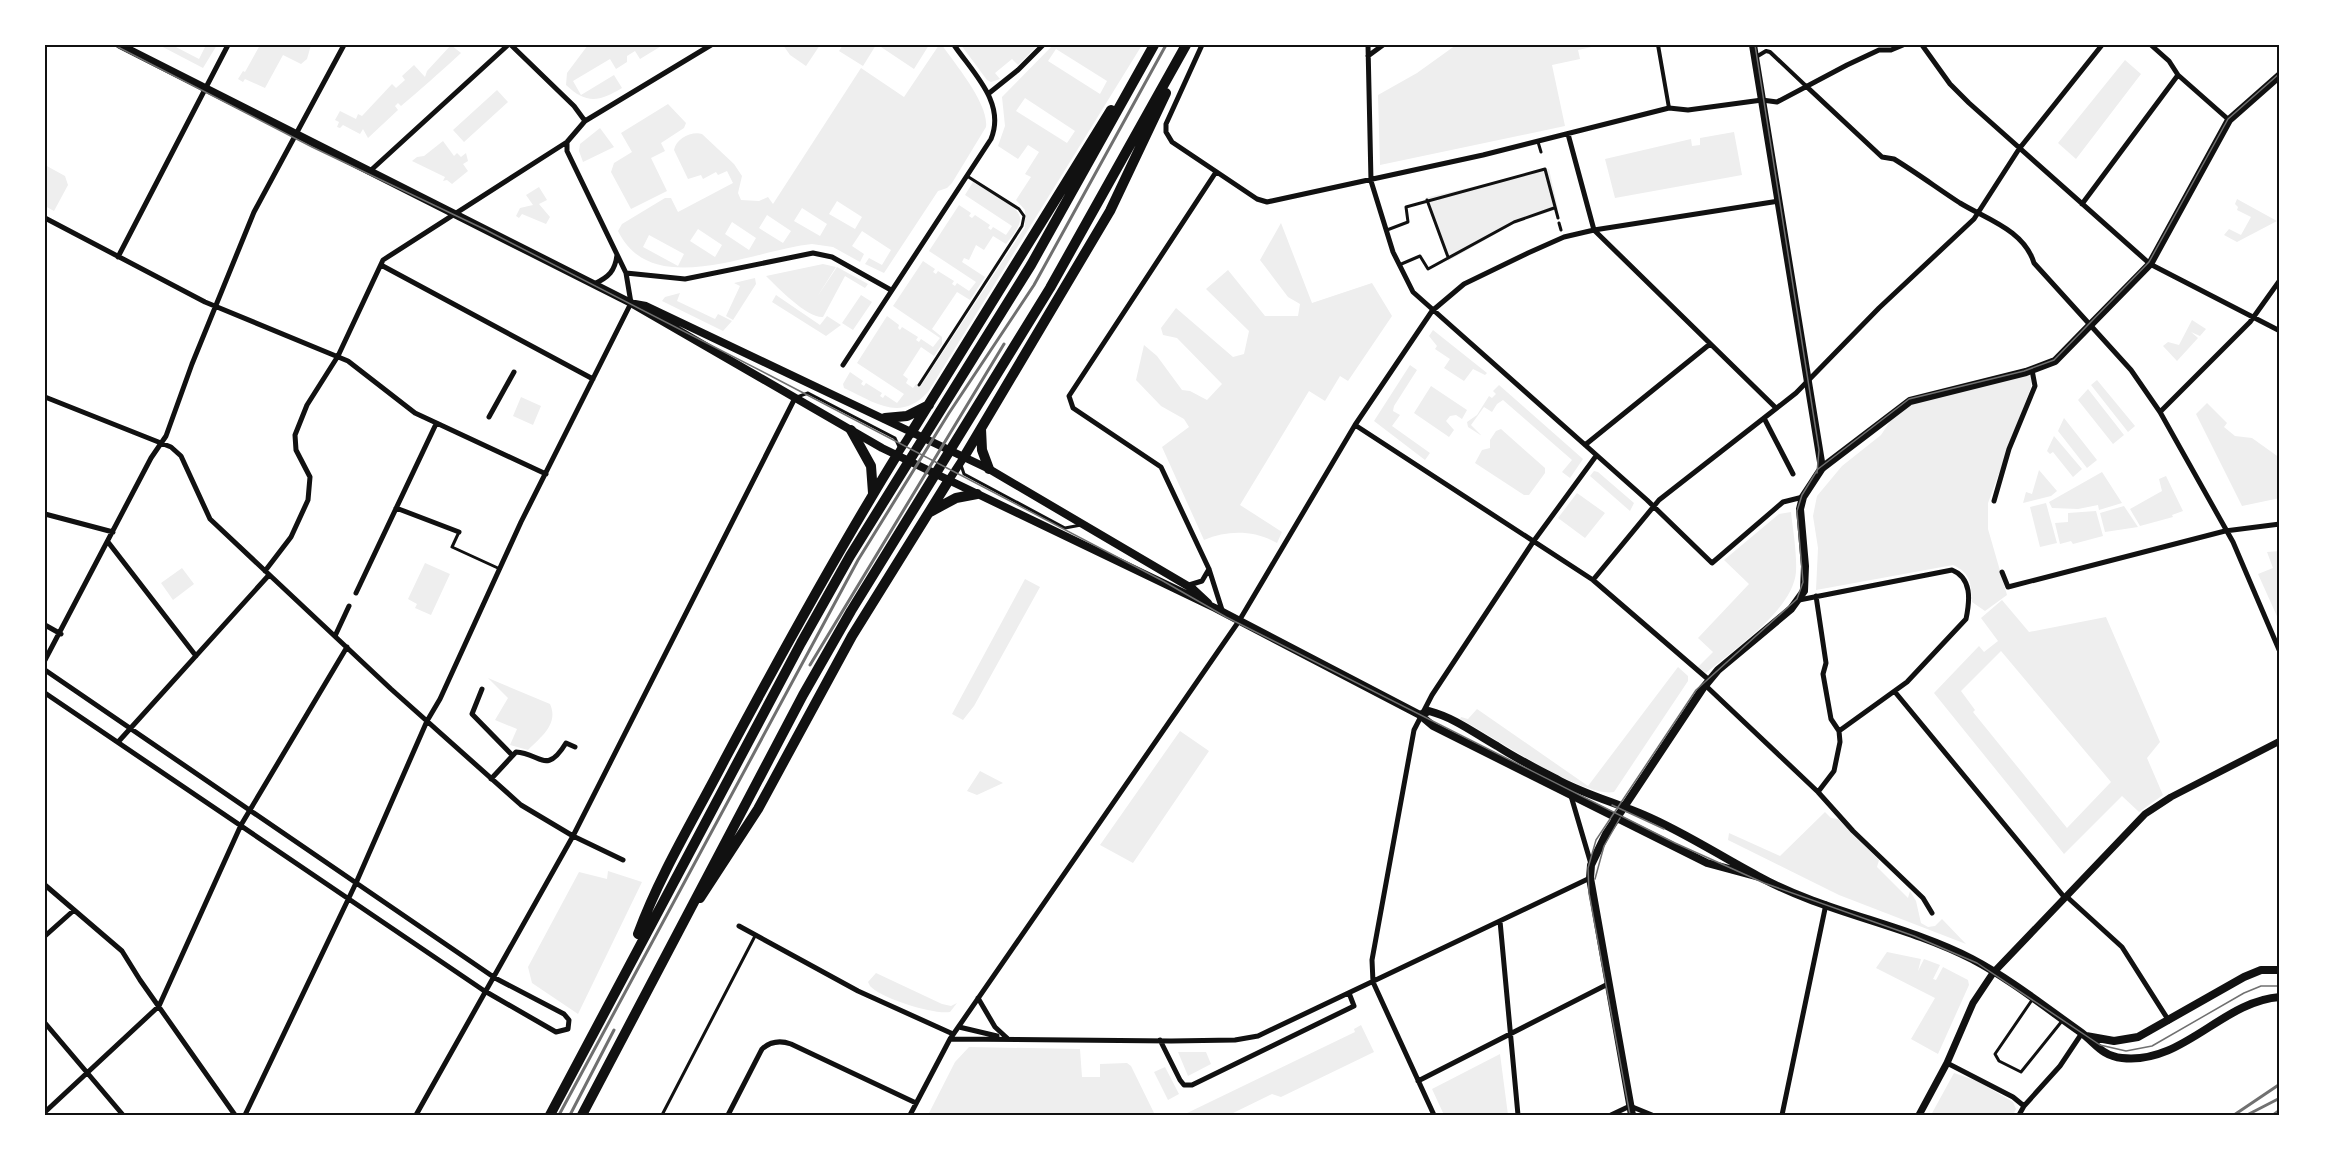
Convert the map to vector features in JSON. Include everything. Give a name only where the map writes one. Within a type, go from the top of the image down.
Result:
[{"type":"highway","points":[[582,1115],[682,922],[850,611],[1050,288],[1186,45]]},
{"type":"highway","points":[[913,434],[1111,110],[1152,49]]},
{"type":"highway","points":[[550,1115],[823,604],[1031,265],[1152,49]]},
{"type":"highway","points":[[961,458],[1110,212],[1160,109],[1179,59]]},
{"type":"highway","points":[[885,418],[907,416],[929,405]]},
{"type":"highway","points":[[981,428],[982,450],[989,469]]},
{"type":"highway","points":[[850,430],[871,466],[873,495]]},
{"type":"highway","points":[[625,971],[646,913],[676,851],[773,669],[873,495],[900,454]]},
{"type":"highway","points":[[682,922],[714,880],[758,808],[847,645],[928,513],[946,479]]},
{"type":"highway","points":[[928,513],[956,498],[977,495]]},
{"type":"main road","points":[[120,45],[631,303],[850,430],[977,495],[1215,608]]},
{"type":"main road","points":[[1753,45],[1806,382],[1822,468]]},
{"type":"main road","points":[[1632,1115],[1590,878],[1592,865],[1616,818],[1707,683],[1799,600],[1806,582],[1800,522],[1803,496],[1822,468],[1910,401],[2032,370],[2055,361],[2150,264],[2229,120],[2280,75]]},
{"type":"main road","points":[[631,303],[646,306],[885,418],[961,458],[989,469],[1187,586],[1223,613],[1420,715],[1433,726],[1713,866],[1759,877],[1951,949],[1994,971],[2084,1035],[2098,1050],[2119,1058],[2154,1056],[2174,1048],[2243,1007],[2262,999],[2280,997]]},
{"type":"main road","points":[[900,454],[913,434]]},
{"type":"main road","points":[[946,479],[961,458]]},
{"type":"main road","points":[[1420,715],[1430,711],[1446,716],[1511,755],[1572,787],[1624,807],[1724,855],[1759,877]]},
{"type":"main road","points":[[2084,1035],[2108,1041],[2126,1041],[2169,1021],[2244,977],[2261,970],[2280,969]]},
{"type":"street","points":[[118,256],[228,45]]},
{"type":"street","points":[[45,660],[151,459],[163,442],[215,306],[261,199],[297,136],[344,45]]},
{"type":"street","points":[[369,172],[509,45],[574,106],[585,121]]},
{"type":"street","points":[[119,741],[267,573],[291,537],[308,500],[310,477],[296,450],[295,435],[307,405],[338,356],[381,265],[388,257],[567,142],[585,121],[711,45]]},
{"type":"street","points":[[843,365],[967,176],[996,127],[996,116],[988,94],[954,45]]},
{"type":"street","points":[[988,94],[1013,75],[1044,45]]},
{"type":"street","points":[[1202,45],[1166,124],[1166,132],[1172,142],[1257,199],[1267,202],[1538,142],[1669,108],[1688,110],[1762,100],[1777,102],[1880,50],[1891,50],[1903,45]]},
{"type":"street","points":[[1368,45],[1371,180],[1385,231],[1413,292],[1653,506],[1712,563],[1783,502],[1803,496]]},
{"type":"street","points":[[1368,56],[1383,45]]},
{"type":"street","points":[[1658,45],[1669,108]]},
{"type":"street","points":[[1922,45],[1950,84],[2019,149],[2150,264],[2280,331]]},
{"type":"street","points":[[1593,580],[1653,506],[1806,382],[1978,212],[2019,149],[2102,45]]},
{"type":"street","points":[[2151,45],[2169,61],[2178,75],[2229,120]]},
{"type":"street","points":[[1754,58],[1766,51],[1770,52],[1882,157],[1893,159],[2007,229],[2031,252],[2034,263],[2131,370],[2160,412],[2192,465],[2224,531],[2233,543],[2280,652]]},
{"type":"street","points":[[2082,204],[2178,75]]},
{"type":"street","points":[[1568,134],[1594,230],[1776,408]]},
{"type":"street","points":[[244,1115],[356,883],[427,722],[631,303],[626,273],[567,151],[567,142]]},
{"type":"street","points":[[1216,172],[1069,396],[1073,408],[1161,467],[1209,569],[1223,613]]},
{"type":"street","points":[[910,1115],[952,1037],[1239,621],[1355,425],[1432,311],[1475,279],[1537,249],[1594,230],[1779,201]]},
{"type":"street","points":[[45,218],[215,306],[348,361],[415,413],[546,474]]},
{"type":"street","points":[[626,273],[685,279],[813,253],[832,257],[891,290]]},
{"type":"street","points":[[594,284],[609,276],[617,255]]},
{"type":"street","points":[[381,265],[593,379]]},
{"type":"street","points":[[2160,412],[2252,318],[2280,280]]},
{"type":"street","points":[[1585,446],[1710,344]]},
{"type":"street","points":[[1994,501],[2009,449],[2035,386],[2032,370]]},
{"type":"street","points":[[489,417],[513,372]]},
{"type":"street","points":[[45,397],[163,442],[182,456],[210,519],[427,722],[521,805],[573,836],[623,860]]},
{"type":"street","points":[[416,1115],[487,993],[573,836],[795,398]]},
{"type":"street","points":[[1764,418],[1793,474]]},
{"type":"street","points":[[356,593],[436,424]]},
{"type":"street","points":[[1355,425],[1593,580],[1707,683],[1818,792],[1853,831],[1923,898],[1932,914]]},
{"type":"street","points":[[1434,1115],[1373,982],[1374,949],[1410,746],[1420,715],[1533,542],[1596,456]]},
{"type":"street","points":[[396,508],[459,532]]},
{"type":"street","points":[[45,514],[114,532]]},
{"type":"street","points":[[2002,572],[2008,587],[2224,531],[2280,524]]},
{"type":"street","points":[[108,542],[196,656]]},
{"type":"street","points":[[1187,586],[1196,585],[1202,581],[1209,569]]},
{"type":"street","points":[[1799,600],[1952,570],[1962,574],[1967,583],[1966,619],[1895,692],[1839,731]]},
{"type":"street","points":[[1816,596],[1826,663],[1823,675],[1831,719],[1839,731],[1839,758],[1834,771],[1818,792]]},
{"type":"street","points":[[335,636],[349,606]]},
{"type":"street","points":[[45,625],[61,633]]},
{"type":"street","points":[[45,1112],[159,1006],[241,825],[347,647]]},
{"type":"street","points":[[45,670],[495,978],[564,1014],[569,1020],[568,1029],[556,1032],[487,993],[119,741],[45,693]]},
{"type":"street","points":[[482,689],[472,714],[513,754]]},
{"type":"street","points":[[1895,692],[1913,711],[1986,805],[2065,897],[2122,946],[2169,1021]]},
{"type":"street","points":[[1919,1115],[1947,1063],[1973,1003],[1994,971],[2065,897],[2155,807],[2280,741]]},
{"type":"street","points":[[491,779],[513,754],[520,752],[544,761],[555,757],[566,743],[575,747]]},
{"type":"street","points":[[1571,796],[1592,865]]},
{"type":"street","points":[[739,926],[858,991],[952,1037],[1234,1040],[1258,1036],[1590,878]]},
{"type":"street","points":[[45,885],[72,911],[122,951],[235,1115]]},
{"type":"street","points":[[1782,1115],[1826,904]]},
{"type":"street","points":[[45,936],[72,911]]},
{"type":"street","points":[[1500,921],[1518,1115]]},
{"type":"street","points":[[1418,1081],[1608,984]]},
{"type":"street","points":[[1160,1040],[1180,1080],[1184,1085],[1192,1085],[1354,1006],[1349,993]]},
{"type":"street","points":[[978,998],[995,1027],[1007,1038]]},
{"type":"street","points":[[45,1023],[123,1115]]},
{"type":"street","points":[[959,1027],[1007,1038]]},
{"type":"street","points":[[2019,1115],[2084,1035]]},
{"type":"street","points":[[728,1115],[762,1049],[769,1043],[778,1041],[791,1044],[915,1103]]},
{"type":"street","points":[[1947,1063],[2013,1097],[2025,1106]]},
{"type":"street","points":[[1611,1115],[1630,1106],[1652,1115]]},
{"type":"lane","points":[[1538,142],[1541,152]]},
{"type":"lane","points":[[1385,231],[1407,222],[1406,207],[1545,168],[1557,218]]},
{"type":"lane","points":[[919,385],[1022,226],[1024,216],[1010,202],[967,176]]},
{"type":"lane","points":[[1427,200],[1448,257]]},
{"type":"lane","points":[[1399,265],[1420,256],[1428,269],[1514,222],[1554,208]]},
{"type":"lane","points":[[1559,223],[1561,230]]},
{"type":"lane","points":[[795,398],[808,393],[896,438],[900,454]]},
{"type":"lane","points":[[961,458],[964,474],[1065,528],[1083,525]]},
{"type":"lane","points":[[459,532],[452,547],[500,569]]},
{"type":"lane","points":[[662,1115],[756,934]]},
{"type":"lane","points":[[2033,998],[2001,1042],[1995,1054],[1999,1061],[2021,1072],[2063,1020]]},
{"type":"shaded area","points":[[159,45],[172,45],[199,59],[206,45],[217,45],[203,68]]},
{"type":"shaded area","points":[[260,45],[311,45],[307,59],[301,64],[283,55],[265,88],[245,79],[243,82],[238,79],[243,71],[245,72]]},
{"type":"shaded area","points":[[451,45],[461,53],[401,106],[398,103],[395,106],[398,110],[368,138],[363,129],[360,134],[343,125],[340,128],[337,127],[339,122],[335,120],[340,111],[356,119],[358,114],[362,116],[392,84],[396,88],[405,80],[402,76],[414,65],[425,77],[427,71]]},
{"type":"shaded area","points":[[588,45],[663,45],[640,59],[635,51],[627,56],[627,62],[616,69],[610,59],[573,81],[581,95],[614,75],[622,88],[606,96],[593,99],[580,95],[566,85],[567,73]]},
{"type":"shaded area","points":[[783,45],[820,45],[806,66],[790,55]]},
{"type":"shaded area","points":[[843,45],[876,45],[863,66],[839,51]]},
{"type":"shaded area","points":[[878,45],[929,45],[914,69]]},
{"type":"shaded area","points":[[939,45],[942,45],[977,96],[986,118],[986,127],[952,183],[947,188],[938,191],[884,273],[865,264],[869,258],[882,265],[891,250],[862,231],[852,246],[864,254],[860,262],[833,247],[812,244],[706,266],[679,267],[654,263],[634,252],[618,231],[622,224],[665,198],[671,198],[678,212],[733,183],[727,171],[718,175],[716,172],[703,179],[701,175],[688,179],[674,150],[678,142],[685,137],[702,134],[734,164],[742,176],[738,193],[741,200],[759,201],[768,197],[773,204],[861,68],[904,97]],"holes":[[[837,201],[862,217],[855,229],[829,214]],[[802,208],[827,224],[820,236],[794,221]],[[767,215],[791,231],[783,243],[759,228]],[[732,222],[756,238],[749,250],[725,234]],[[698,229],[722,245],[715,257],[690,241]],[[649,235],[684,254],[678,266],[643,247]]]},
{"type":"shaded area","points":[[961,45],[1038,45],[1018,65],[1012,59],[995,73],[1000,79],[991,82],[987,80]]},
{"type":"shaded area","points":[[1053,45],[1142,45],[928,392],[908,406],[898,408],[877,404],[844,388],[843,384],[850,372],[863,381],[861,384],[864,386],[866,383],[882,393],[880,396],[883,398],[885,395],[897,403],[904,394],[857,363],[887,316],[899,325],[900,330],[902,327],[918,337],[916,340],[919,342],[921,339],[933,347],[940,338],[893,306],[923,261],[935,269],[933,272],[936,274],[938,271],[954,281],[952,284],[955,286],[957,283],[969,291],[976,282],[929,251],[959,205],[971,213],[969,216],[972,218],[975,215],[990,225],[988,228],[991,230],[993,227],[1006,235],[1012,226],[965,195],[973,182],[1015,209],[1019,214],[1019,226],[1006,244],[993,236],[984,250],[976,245],[969,260],[964,258],[962,262],[985,277],[970,300],[957,292],[932,329],[942,337],[942,344],[934,356],[921,347],[903,375],[908,379],[906,383],[913,388],[916,384],[920,387],[1025,227],[1025,210],[1016,200],[1031,177],[1025,174],[1039,152],[1028,145],[1018,159],[998,146],[1005,126],[1002,97]],"holes":[[[1056,49],[1107,81],[1100,94],[1048,61]],[[1025,98],[1075,131],[1067,143],[1016,111]]]},
{"type":"shaded area","points":[[1456,45],[1596,46],[1578,50],[1580,59],[1552,65],[1565,126],[1380,165],[1378,95],[1417,73]]},
{"type":"shaded area","points":[[2125,60],[2141,74],[2076,159],[2058,143]]},
{"type":"shaded area","points":[[497,90],[508,102],[464,142],[453,130]]},
{"type":"shaded area","points":[[668,104],[686,123],[684,128],[661,143],[665,151],[651,158],[667,191],[631,209],[611,172],[614,163],[632,152],[621,133]]},
{"type":"shaded area","points":[[600,128],[614,147],[583,162],[579,151],[580,144]]},
{"type":"shaded area","points":[[1734,132],[1742,175],[1615,198],[1605,159],[1691,139],[1692,146],[1700,145],[1700,138]]},
{"type":"shaded area","points":[[443,141],[454,156],[457,153],[461,157],[466,153],[468,161],[463,164],[468,171],[452,184],[447,180],[443,181],[445,177],[412,161],[424,156]]},
{"type":"shaded area","points":[[45,165],[65,176],[68,185],[54,211],[45,206]]},
{"type":"shaded area","points":[[1549,169],[1558,209],[1515,223],[1448,261],[1425,198]]},
{"type":"shaded area","points":[[539,187],[547,200],[539,204],[550,217],[546,224],[522,214],[519,218],[516,216],[520,208],[533,205],[526,195]]},
{"type":"shaded area","points":[[2237,199],[2277,221],[2237,242],[2224,235],[2229,229],[2241,235],[2251,217],[2237,210],[2238,207],[2235,204]]},
{"type":"shaded area","points":[[1281,223],[1312,303],[1372,283],[1392,316],[1348,381],[1340,376],[1325,401],[1309,391],[1240,505],[1282,532],[1277,543],[1259,536],[1241,533],[1222,534],[1204,540],[1162,447],[1189,427],[1184,419],[1161,406],[1136,380],[1144,345],[1157,356],[1182,390],[1190,391],[1207,400],[1222,384],[1177,338],[1163,335],[1161,328],[1176,308],[1233,357],[1244,354],[1249,331],[1206,289],[1228,270],[1265,316],[1298,316],[1300,304],[1288,297],[1260,260]]},
{"type":"shaded area","points":[[823,264],[836,267],[817,297],[837,267],[868,284],[865,288],[845,276],[823,317],[809,313],[766,276]]},
{"type":"shaded area","points":[[755,278],[756,284],[733,320],[726,316],[740,286],[734,283]]},
{"type":"shaded area","points":[[680,293],[677,301],[715,319],[718,314],[732,321],[723,331],[662,301],[665,297]]},
{"type":"shaded area","points":[[776,295],[820,325],[827,316],[841,325],[826,336],[772,302]]},
{"type":"shaded area","points":[[861,295],[872,302],[853,330],[842,323]]},
{"type":"shaded area","points":[[2192,320],[2206,329],[2200,336],[2191,332],[2198,338],[2177,361],[2163,346],[2168,342],[2179,345]]},
{"type":"shaded area","points":[[1433,330],[1487,373],[1485,375],[1473,369],[1464,381],[1444,368],[1450,359],[1435,349],[1437,346],[1429,336]]},
{"type":"shaded area","points":[[1410,365],[1417,370],[1394,406],[1393,411],[1400,415],[1392,426],[1430,453],[1425,460],[1374,421]]},
{"type":"shaded area","points":[[2027,373],[2032,376],[2031,387],[1988,503],[1988,529],[2007,595],[1985,611],[1972,602],[1967,575],[1953,565],[1816,590],[1818,548],[1813,516],[1817,496],[1842,466],[1881,435],[1899,408],[1911,402]]},
{"type":"shaded area","points":[[2097,380],[2135,426],[2128,432],[2091,385]]},
{"type":"shaded area","points":[[1499,385],[1583,459],[1570,478],[1562,472],[1572,460],[1503,400],[1492,412],[1484,407],[1471,425],[1482,436],[1468,427],[1467,422],[1477,415],[1489,396],[1492,398],[1496,394],[1493,391]]},
{"type":"shaded area","points":[[1431,386],[1467,410],[1462,419],[1456,415],[1450,416],[1446,421],[1454,430],[1449,437],[1414,413]]},
{"type":"shaded area","points":[[2088,389],[2124,435],[2113,444],[2078,400]]},
{"type":"shaded area","points":[[521,397],[541,406],[533,425],[513,416]]},
{"type":"shaded area","points":[[2207,403],[2227,423],[2224,427],[2235,436],[2252,438],[2280,458],[2280,498],[2242,506],[2196,414]]},
{"type":"shaded area","points":[[2064,418],[2097,460],[2087,468],[2058,431]]},
{"type":"shaded area","points":[[1501,429],[1545,468],[1545,473],[1529,495],[1524,495],[1475,463],[1482,450],[1490,448],[1490,440],[1496,431]]},
{"type":"shaded area","points":[[2054,436],[2082,469],[2073,477],[2053,452],[2050,454],[2047,451]]},
{"type":"shaded area","points":[[2039,470],[2057,491],[2051,496],[2023,503],[2026,492],[2032,494]]},
{"type":"shaded area","points":[[1594,471],[1634,503],[1630,511],[1590,476]]},
{"type":"shaded area","points":[[2102,472],[2122,503],[2099,510],[2098,505],[2078,509],[2052,508],[2049,502]]},
{"type":"shaded area","points":[[2166,476],[2183,511],[2172,515],[2173,517],[2140,526],[2130,509],[2162,491],[2159,479]]},
{"type":"shaded area","points":[[1577,493],[1605,513],[1585,538],[1558,518]]},
{"type":"shaded area","points":[[2046,503],[2057,543],[2040,547],[2030,507]]},
{"type":"shaded area","points":[[2124,506],[2138,527],[2105,532],[2100,513]]},
{"type":"shaded area","points":[[2096,511],[2103,536],[2073,544],[2071,541],[2060,544],[2055,523],[2068,522],[2068,513]]},
{"type":"shaded area","points":[[1791,512],[1796,572],[1785,600],[1746,641],[1706,673],[1698,667],[1713,652],[1698,638],[1749,584],[1724,560],[1779,514]]},
{"type":"shaded area","points":[[2280,551],[2280,623],[2258,574],[2273,568],[2267,552]]},
{"type":"shaded area","points":[[425,563],[450,574],[431,615],[415,608],[417,604],[408,599]]},
{"type":"shaded area","points":[[182,568],[194,584],[173,600],[161,583]]},
{"type":"shaded area","points":[[1025,579],[1040,587],[974,706],[963,720],[952,714]]},
{"type":"shaded area","points":[[2002,600],[2029,632],[2106,617],[2160,742],[2147,758],[2163,795],[2139,812],[2122,796],[2064,854],[1934,693],[1979,646],[1984,652],[1998,641],[1981,618]],"holes":[[[2001,651],[2111,782],[2067,828],[1973,712],[1975,710],[1961,691]]]},
{"type":"shaded area","points":[[1678,667],[1688,676],[1688,681],[1614,792],[1581,786],[1537,764],[1460,719],[1461,717],[1468,719],[1477,709],[1588,786]]},
{"type":"shaded area","points":[[488,678],[550,704],[552,718],[550,724],[528,750],[510,745],[517,729],[495,720],[508,698]]},
{"type":"shaded area","points":[[1180,731],[1209,751],[1133,863],[1100,845]]},
{"type":"shaded area","points":[[980,771],[1003,783],[977,795],[967,791]]},
{"type":"shaded area","points":[[1825,812],[1831,818],[1838,819],[1879,860],[1877,867],[1908,898],[1910,891],[1916,901],[1921,923],[1928,927],[1935,926],[1942,919],[1966,944],[1839,895],[1728,840],[1729,833],[1780,856]]},
{"type":"shaded area","points":[[608,871],[642,882],[578,1014],[532,983],[528,967],[579,872],[607,879]]},
{"type":"shaded area","points":[[1887,952],[1921,959],[1918,971],[1924,959],[1940,965],[1933,979],[1936,980],[1943,967],[1968,980],[1969,985],[1938,1054],[1911,1039],[1935,998],[1876,968]]},
{"type":"shaded area","points":[[876,973],[942,1004],[951,1006],[957,1003],[950,1012],[942,1012],[920,1008],[884,996],[868,982]]},
{"type":"shaded area","points":[[1361,1025],[1374,1052],[1281,1097],[1272,1094],[1229,1115],[1183,1115],[1355,1032],[1354,1029]]},
{"type":"shaded area","points":[[969,1047],[1080,1049],[1082,1077],[1100,1077],[1100,1064],[1127,1063],[1131,1066],[1155,1115],[928,1115],[955,1062]]},
{"type":"shaded area","points":[[1178,1052],[1206,1052],[1211,1064],[1188,1076]]},
{"type":"shaded area","points":[[1500,1054],[1508,1115],[1444,1115],[1432,1089]]},
{"type":"shaded area","points":[[1165,1067],[1179,1094],[1168,1100],[1154,1072]]},
{"type":"shaded area","points":[[1954,1073],[1977,1081],[2013,1102],[2016,1109],[2013,1115],[1931,1115]]},
{"type":"tram line","points":[[114,45],[312,147],[484,229],[1163,581],[1226,617],[1675,843],[1764,883],[1914,936],[1977,963],[2100,1045],[2126,1051],[2152,1046],[2244,993],[2261,986],[2280,986]]},
{"type":"tram line","points":[[1755,45],[1819,450],[1817,473]]},
{"type":"tram line","points":[[1630,1115],[1589,893],[1588,868],[1596,840],[1696,690],[1797,599],[1803,582],[1797,511],[1802,495],[1818,469],[1909,399],[2024,371],[2054,360],[2149,262],[2228,119],[2280,73]]},
{"type":"tram line","points":[[1612,805],[1664,829]]},
{"type":"tram line","points":[[1595,879],[1604,846],[1620,818]]},
{"type":"railway","points":[[559,1115],[858,560],[949,413],[1034,285],[1166,45]]},
{"type":"railway","points":[[810,665],[1004,344]]},
{"type":"railway","points":[[570,1115],[614,1030]]},
{"type":"railway","points":[[2234,1115],[2280,1084]]},
{"type":"railway","points":[[2247,1115],[2280,1098]]},
{"type":"railway","points":[[2273,1115],[2280,1110]]}]
